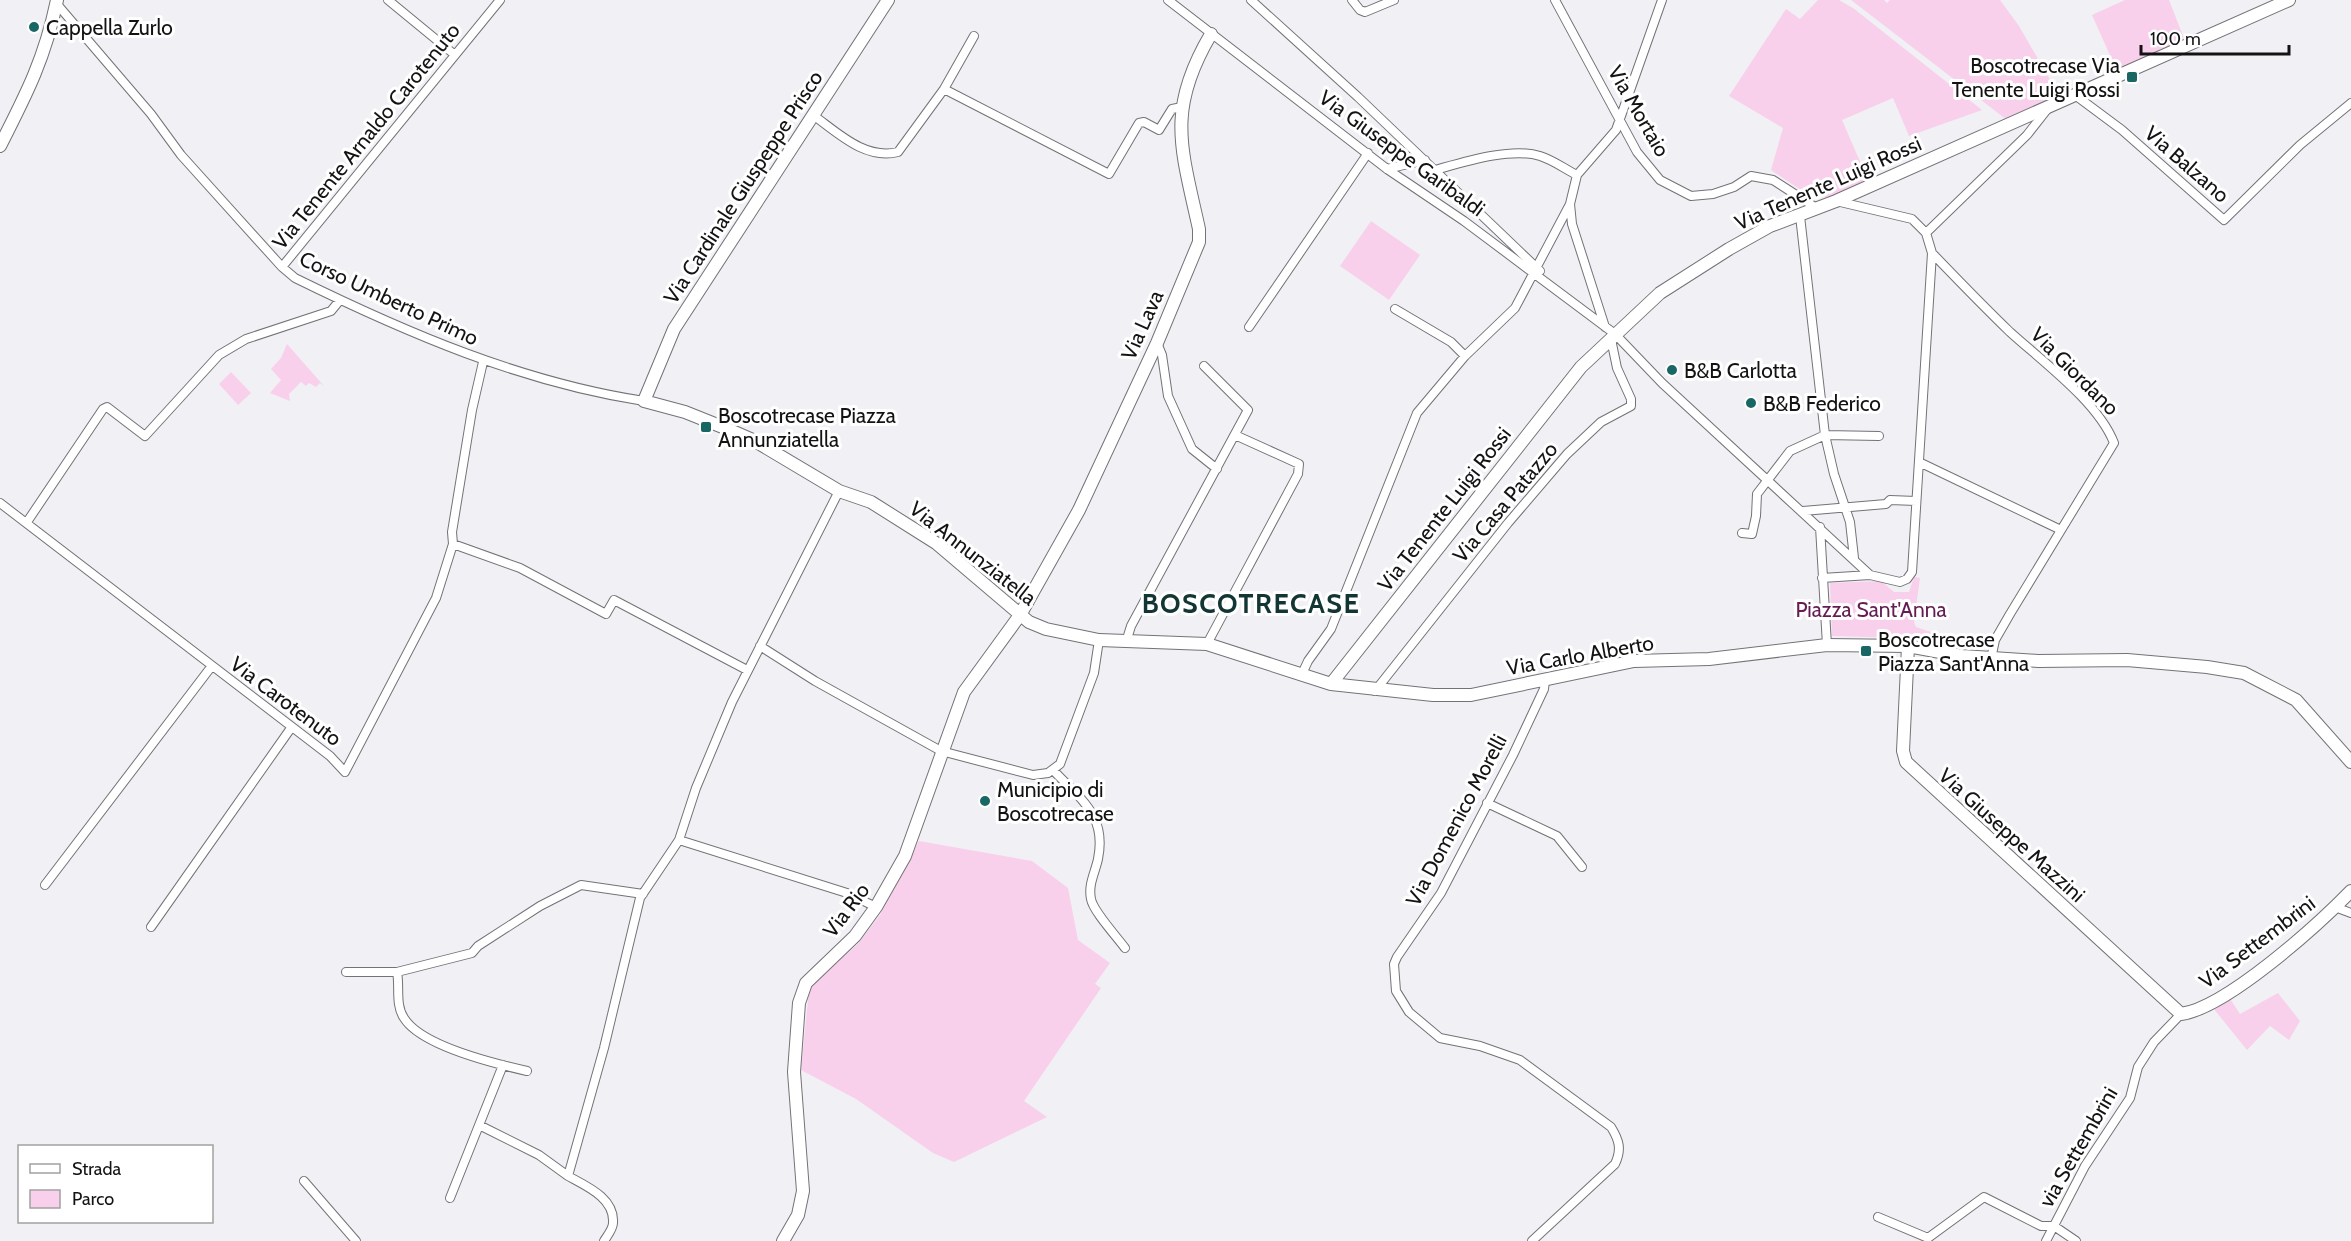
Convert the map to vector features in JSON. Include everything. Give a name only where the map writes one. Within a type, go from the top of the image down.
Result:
[{"type":"street","points":[[388,0],[455,55]]},
{"type":"street","name":"Via Tenente Arnaldo Carotenuto","points":[[282,267],[500,0]]},
{"type":"street","name":"Via Cardinale Giuspeppe Prisco","points":[[644,401],[674,329],[888,0]]},
{"type":"street","name":"Via Giuseppe Garibaldi","points":[[1168,0],[1387,169],[1536,271]]},
{"type":"street","points":[[1251,0],[1425,160],[1536,271],[1610,334],[1870,575]]},
{"type":"street","points":[[1352,0],[1360,10],[1365,12],[1394,0]]},
{"type":"street","name":"Via Mortaio","points":[[1555,0],[1637,152],[1660,180],[1691,196],[1713,194],[1734,187],[1751,176],[1773,180],[1818,209]]},
{"type":"street","points":[[1301,676],[1308,661],[1331,629],[1417,413],[1466,356],[1506,320],[1536,271],[1570,204],[1578,175],[1610,140],[1662,0]]},
{"type":"street","name":"Via Tenente Luigi Rossi","points":[[1331,684],[1581,367],[1610,334],[1660,293],[1770,226],[1818,209],[2289,0]]},
{"type":"street","points":[[0,146],[34,81],[53,24],[56,2]]},
{"type":"street","name":"Corso Umberto Primo","points":[[56,2],[182,155],[282,267],[295,278],[483,362],[594,394],[644,401]]},
{"type":"street","name":"Via Lava","points":[[1020,615],[1079,510],[1157,343],[1199,242],[1199,229],[1181,149],[1180,119],[1196,61],[1212,33]]},
{"type":"street","points":[[813,115],[861,149],[887,154],[898,152],[944,88],[974,36]]},
{"type":"street","points":[[944,88],[1109,174],[1140,123],[1144,122],[1159,130],[1172,109],[1182,107]]},
{"type":"street","name":"Via Balzano","points":[[2075,95],[2122,130],[2224,220],[2300,145],[2351,103]]},
{"type":"street","points":[[1926,233],[2027,135],[2050,107]]},
{"type":"street","points":[[1249,327],[1368,153]]},
{"type":"street","points":[[1435,170],[1473,159],[1526,153],[1541,156],[1578,175]]},
{"type":"street","points":[[1387,169],[1425,160]]},
{"type":"street","points":[[1822,578],[1870,575],[1900,582],[1907,579],[1912,572],[1932,253],[1926,233],[1912,219],[1836,201]]},
{"type":"street","points":[[1570,204],[1572,224],[1610,334]]},
{"type":"street","points":[[1800,216],[1825,435],[1834,474],[1850,522],[1854,558]]},
{"type":"street","name":"Via Giordano","points":[[1932,253],[1987,310],[2085,402],[2109,430],[2114,443],[1995,640],[1991,658]]},
{"type":"street","points":[[27,522],[103,409],[107,407],[114,411],[145,436],[219,355],[246,339],[331,311],[340,300]]},
{"type":"street","points":[[1395,309],[1450,342],[1466,356]]},
{"type":"street","name":"Via Casa Patazzo","points":[[1375,691],[1508,523],[1567,454],[1601,422],[1631,406],[1631,399],[1617,368],[1610,334]]},
{"type":"street","points":[[1157,343],[1162,355],[1168,396],[1192,449],[1217,469]]},
{"type":"street","name":"Via Carotenuto","points":[[0,503],[330,756],[345,772],[436,598],[453,544],[452,532],[472,410],[483,362]]},
{"type":"street","points":[[1127,639],[1131,626],[1248,410],[1204,366]]},
{"type":"street","name":"Via Annunziatella","points":[[644,401],[685,412],[735,432],[839,491],[871,501],[936,543],[1020,615],[1046,629],[1099,640],[1127,639],[1206,644],[1331,684]]},
{"type":"street","points":[[1206,644],[1298,474],[1299,465],[1235,435]]},
{"type":"street","points":[[1742,534],[1752,534],[1757,494],[1766,479],[1790,451],[1825,435],[1879,436]]},
{"type":"street","points":[[1919,462],[2061,530]]},
{"type":"street","points":[[568,1176],[604,1048],[643,894],[679,840],[696,788],[747,670],[839,491]]},
{"type":"street","points":[[1803,511],[1886,504],[1890,501],[1916,501]]},
{"type":"street","points":[[1820,527],[1827,645]]},
{"type":"street","points":[[453,544],[520,568],[606,614],[614,600],[747,670]]},
{"type":"street","name":"Via Rio","points":[[783,1241],[798,1215],[802,1191],[794,1072],[799,1003],[806,982],[855,936],[876,907],[905,856],[964,692],[1020,615]]},
{"type":"street","points":[[760,646],[815,681],[941,751],[1033,775],[1048,773],[1060,764],[1094,674],[1099,640]]},
{"type":"street","name":"Via Carlo Alberto","points":[[1331,684],[1375,691],[1471,695],[1634,661],[1709,658],[1827,645],[1908,646],[1991,658],[2038,661],[2127,660],[2207,667],[2244,674],[2296,700],[2351,762]]},
{"type":"street","name":"Via Giuseppe Mazzini","points":[[1908,646],[1903,751],[1906,762],[2181,1014]]},
{"type":"street","points":[[45,885],[211,667]]},
{"type":"street","name":"Via Domenico Morelli","points":[[1532,1241],[1615,1164],[1620,1149],[1617,1137],[1611,1127],[1520,1060],[1480,1046],[1440,1038],[1425,1028],[1409,1012],[1396,991],[1394,964],[1441,893],[1540,698],[1545,680]]},
{"type":"street","points":[[151,927],[291,728]]},
{"type":"street","points":[[2331,740],[2351,770]]},
{"type":"street","points":[[1053,770],[1087,806],[1100,827],[1101,845],[1090,880],[1091,901],[1125,948]]},
{"type":"street","points":[[1487,803],[1557,836],[1582,867]]},
{"type":"street","points":[[679,840],[847,893],[876,907]]},
{"type":"street","points":[[346,972],[397,972],[472,953],[540,906],[581,885],[643,894]]},
{"type":"street","name":"Via Settembrini","points":[[2181,1014],[2207,1004],[2232,990],[2335,907],[2351,891]]},
{"type":"street","points":[[2335,907],[2351,914]]},
{"type":"street","points":[[397,972],[400,1010],[412,1027],[424,1037],[503,1065],[527,1071]]},
{"type":"street","name":"via Settembrini","points":[[2046,1241],[2085,1166],[2130,1098],[2138,1067],[2154,1042],[2181,1014]]},
{"type":"street","points":[[450,1198],[481,1126],[503,1065]]},
{"type":"street","points":[[481,1126],[539,1155],[609,1203],[613,1224],[604,1241]]},
{"type":"street","points":[[304,1181],[356,1241]]},
{"type":"street","points":[[1878,1217],[1928,1238],[1984,1197],[2041,1226],[2054,1226],[2076,1241]]},
{"type":"green space","points":[[1818,0],[1839,0],[1853,8],[1982,110],[1909,136],[1893,98],[1842,120],[1868,180],[1829,198],[1804,192],[1771,170],[1783,128],[1729,96],[1786,9],[1800,19]]},
{"type":"green space","points":[[1851,0],[1884,0],[1887,3],[1890,0],[2000,0],[2019,26],[2060,97],[2007,120]]},
{"type":"green space","points":[[2125,0],[2169,0],[2185,41],[2117,71],[2092,15]]},
{"type":"green space","points":[[1371,221],[1420,255],[1389,300],[1340,266]]},
{"type":"green space","points":[[287,344],[324,386],[320,383],[316,387],[309,383],[306,386],[301,382],[289,394],[290,401],[270,393],[281,380],[271,369],[281,358]]},
{"type":"green space","points":[[231,372],[251,393],[238,405],[219,384]]},
{"type":"green space","name":"Piazza Sant'Anna","points":[[1914,577],[1920,578],[1914,622],[1916,627],[1937,634],[1935,643],[1905,638],[1832,636],[1830,583],[1881,581],[1894,592],[1909,592]]},
{"type":"green space","points":[[919,841],[1032,861],[1068,888],[1078,940],[1110,963],[1095,984],[1101,988],[1024,1101],[1047,1117],[954,1162],[933,1153],[856,1099],[801,1070],[809,990],[821,976],[857,945],[880,915]]},
{"type":"green space","points":[[2278,993],[2300,1021],[2289,1040],[2270,1026],[2247,1050],[2213,1008],[2229,997],[2240,1014]]},
{"type":"place","name":"Cappella Zurlo","points":[[34,27]]},
{"type":"place","name":"Boscotrecase Via Tenente Luigi Rossi","points":[[2132,77]]},
{"type":"place","name":"B&B Carlotta","points":[[1672,370]]},
{"type":"place","name":"B&B Federico","points":[[1751,403]]},
{"type":"place","name":"Boscotrecase Piazza Annunziatella","points":[[706,427]]},
{"type":"place","name":"Boscotrecase Piazza Sant'Anna","points":[[1866,651]]},
{"type":"place","name":"Municipio di Boscotrecase","points":[[985,801]]},
{"type":"district","name":"BOSCOTRECASE","points":[[1251,603]]}]
